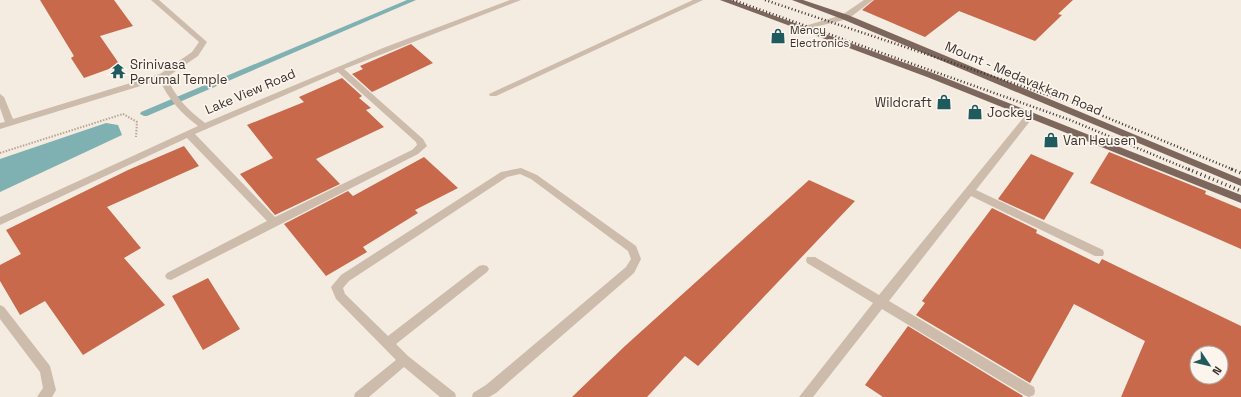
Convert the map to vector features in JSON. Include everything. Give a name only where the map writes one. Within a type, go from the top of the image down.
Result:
[{"type":"main road","points":[[724,0],[930,75],[1241,199]]},
{"type":"main road","name":"Mount - Medavakkam Road","points":[[796,0],[846,17],[1241,183]]},
{"type":"street","points":[[0,126],[164,81],[195,54],[203,42],[155,0]]},
{"type":"street","name":"Lake View Road","points":[[0,221],[188,133],[338,68],[517,0]]},
{"type":"street","points":[[493,94],[699,0]]},
{"type":"street","points":[[802,28],[846,17],[869,0]]},
{"type":"street","points":[[171,276],[274,222],[415,152],[422,146],[420,141],[338,68]]},
{"type":"street","points":[[164,81],[192,118],[204,126]]},
{"type":"street","points":[[0,97],[10,123]]},
{"type":"street","points":[[805,397],[1031,114]]},
{"type":"street","points":[[188,133],[274,222]]},
{"type":"street","points":[[450,397],[404,360],[340,296],[337,287],[345,278],[504,174],[521,171],[534,177],[632,249],[636,260],[630,270],[490,389],[478,397]]},
{"type":"street","points":[[970,190],[1099,253]]},
{"type":"street","points":[[810,260],[1029,391]]},
{"type":"street","points":[[388,343],[483,269]]},
{"type":"street","points":[[0,310],[46,370],[50,390],[43,397]]},
{"type":"street","points":[[360,397],[404,360]]},
{"type":"path","points":[[0,153],[123,114],[137,122],[136,138],[131,142]]},
{"type":"water","points":[[106,123],[118,125],[122,135],[0,192],[0,159]]},
{"type":"building","points":[[40,0],[114,0],[133,26],[100,36],[120,65],[84,78],[71,58],[74,56]]},
{"type":"building","points":[[874,0],[1073,0],[1058,14],[1062,15],[1035,41],[959,11],[925,37],[862,10]]},
{"type":"building","points":[[411,44],[433,63],[372,92],[352,74],[363,69],[360,66]]},
{"type":"building","points":[[342,78],[362,96],[359,98],[371,108],[366,110],[384,127],[316,159],[340,184],[275,215],[240,174],[273,158],[247,125],[304,102],[299,97]]},
{"type":"building","points":[[184,146],[199,166],[107,207],[141,248],[124,258],[165,305],[83,355],[45,301],[20,315],[0,281],[0,265],[21,254],[6,230],[128,170]]},
{"type":"building","points":[[1109,152],[1206,191],[1205,194],[1241,209],[1241,249],[1090,183]]},
{"type":"building","points":[[1031,154],[1074,173],[1044,220],[998,199]]},
{"type":"building","points":[[424,157],[458,188],[415,210],[418,213],[363,247],[367,252],[326,276],[284,224],[348,191],[353,196]]},
{"type":"building","points":[[809,180],[855,201],[698,366],[685,356],[647,397],[572,397],[625,346]]},
{"type":"building","points":[[992,208],[1037,230],[1036,233],[1099,264],[1102,259],[1241,326],[1241,397],[1121,397],[1145,341],[1074,304],[1030,383],[916,315],[925,303],[922,301]]},
{"type":"building","points":[[208,278],[240,329],[203,350],[172,296]]},
{"type":"building","points":[[908,326],[1023,396],[883,397],[865,385]]},
{"type":"waterway","points":[[144,114],[413,0]]},
{"type":"railway","points":[[733,0],[1070,120],[1190,170]]},
{"type":"railway","points":[[765,0],[1069,102],[1234,170]]},
{"type":"railway","points":[[1188,169],[1241,191]]},
{"type":"railway","points":[[1231,169],[1241,173]]},
{"type":"place","name":"Mency Electronics","points":[[778,36]]},
{"type":"place","name":"Srinivasa Perumal Temple","points":[[118,71]]},
{"type":"place","name":"Wildcraft","points":[[944,102]]},
{"type":"place","name":"Jockey","points":[[975,112]]},
{"type":"place","name":"Van Heusen","points":[[1051,140]]}]
